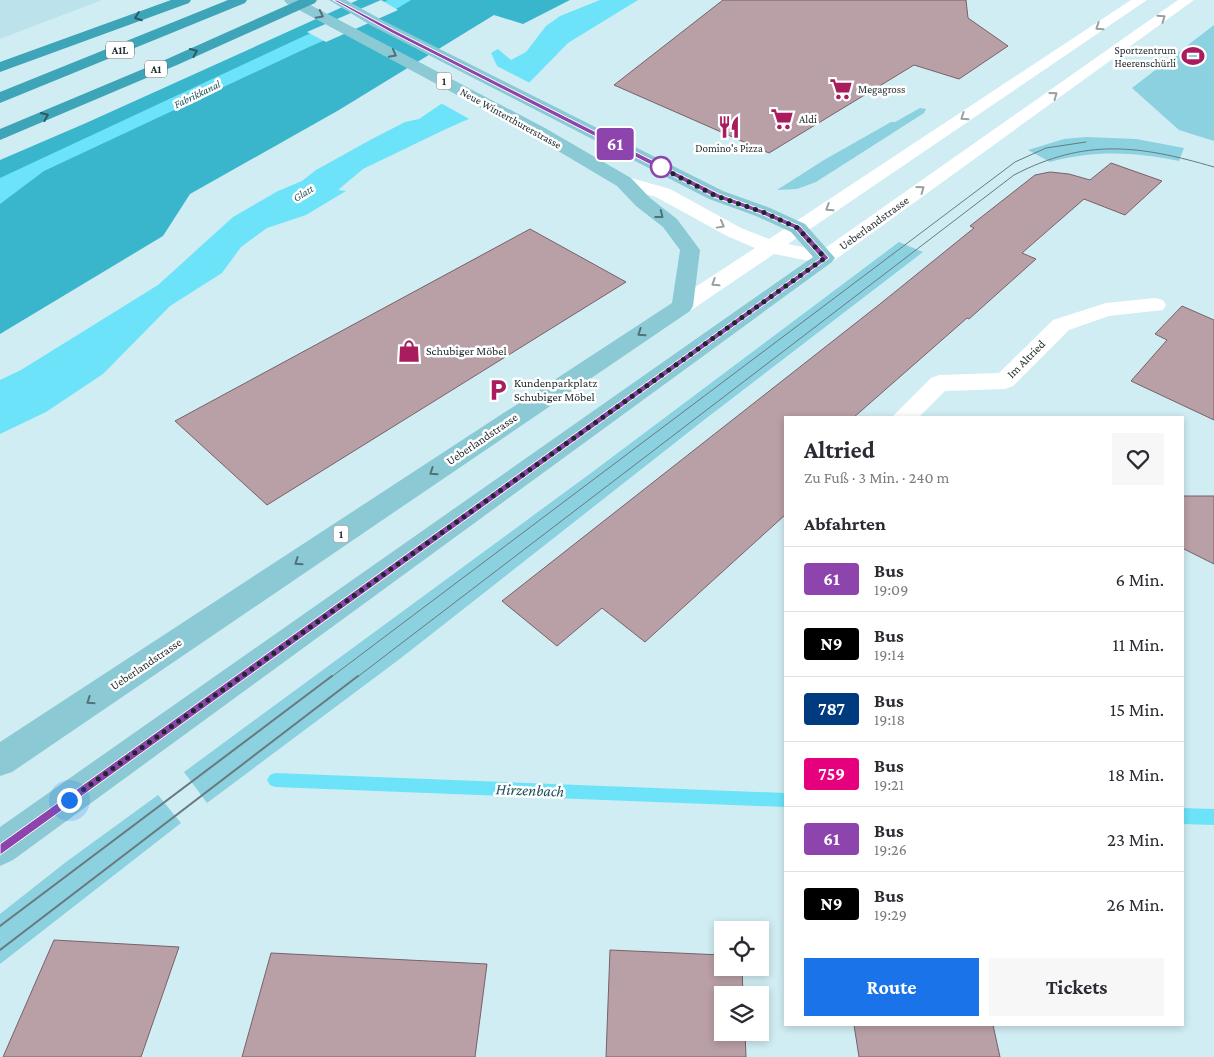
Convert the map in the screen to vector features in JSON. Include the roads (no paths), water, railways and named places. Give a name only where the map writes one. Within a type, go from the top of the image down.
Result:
[{"type":"highway","points":[[0,58],[146,0]]},
{"type":"highway","points":[[0,67],[184,0]]},
{"type":"highway","name":"A1L","points":[[0,88],[208,0]]},
{"type":"highway","name":"A1L","points":[[0,98],[240,0]]},
{"type":"highway","name":"A1","points":[[0,135],[172,62],[310,0]]},
{"type":"main road","name":"Neue Winterthurerstrasse","points":[[291,0],[539,132],[624,182],[663,193],[734,232],[771,247],[825,258]]},
{"type":"main road","name":"Neue Winterthurerstrasse","points":[[336,0],[716,196],[763,212],[798,228],[825,258]]},
{"type":"main road","name":"Ueberlandstrasse","points":[[0,761],[1140,0]]},
{"type":"main road","name":"Ueberlandstrasse","points":[[0,848],[1188,0]]},
{"type":"main road","name":"Neue Winterthurerstrasse","points":[[624,182],[643,202],[670,223],[690,250],[682,306]]},
{"type":"main road","name":"Im Altried","points":[[905,416],[939,383],[1005,381],[1060,325],[1106,310],[1155,305]]},
{"type":"water","name":"Fabrikkanal","points":[[388,0],[411,0],[398,8],[309,47],[44,171],[0,204],[0,178],[302,37]]},
{"type":"water","name":"Glatt","points":[[600,0],[638,0],[568,43],[524,88],[500,105],[363,169],[338,190],[346,191],[306,215],[267,228],[241,247],[222,273],[170,306],[103,374],[46,412],[0,434],[0,380],[21,370],[158,285],[233,217],[278,191],[302,181],[316,170],[372,139],[405,122],[419,119],[497,66],[491,53],[498,49],[511,60],[526,52],[546,26],[560,16]]},
{"type":"waterway","name":"Hirzenbach","points":[[275,780],[784,800]]},
{"type":"waterway","name":"Hirzenbach","points":[[1184,816],[1214,817]]},
{"type":"tram line","points":[[330,678],[1015,162],[1046,148],[1086,142]]},
{"type":"tram line","points":[[356,678],[1014,175],[1040,163],[1065,155],[1089,150],[1112,149],[1161,154],[1214,167]]},
{"type":"tram line","points":[[0,926],[332,676]]},
{"type":"tram line","points":[[0,950],[358,676]]},
{"type":"place","name":"Sportzentrum Heerenschürli","points":[[1193,56]]},
{"type":"place","name":"Megagross","points":[[841,89]]},
{"type":"place","name":"Aldi","points":[[782,119]]},
{"type":"place","name":"Domino's Pizza","points":[[729,127]]},
{"type":"place","name":"Schubiger Möbel","points":[[409,351]]},
{"type":"place","name":"Kundenparkplatz Schubiger Möbel","points":[[498,390]]}]
